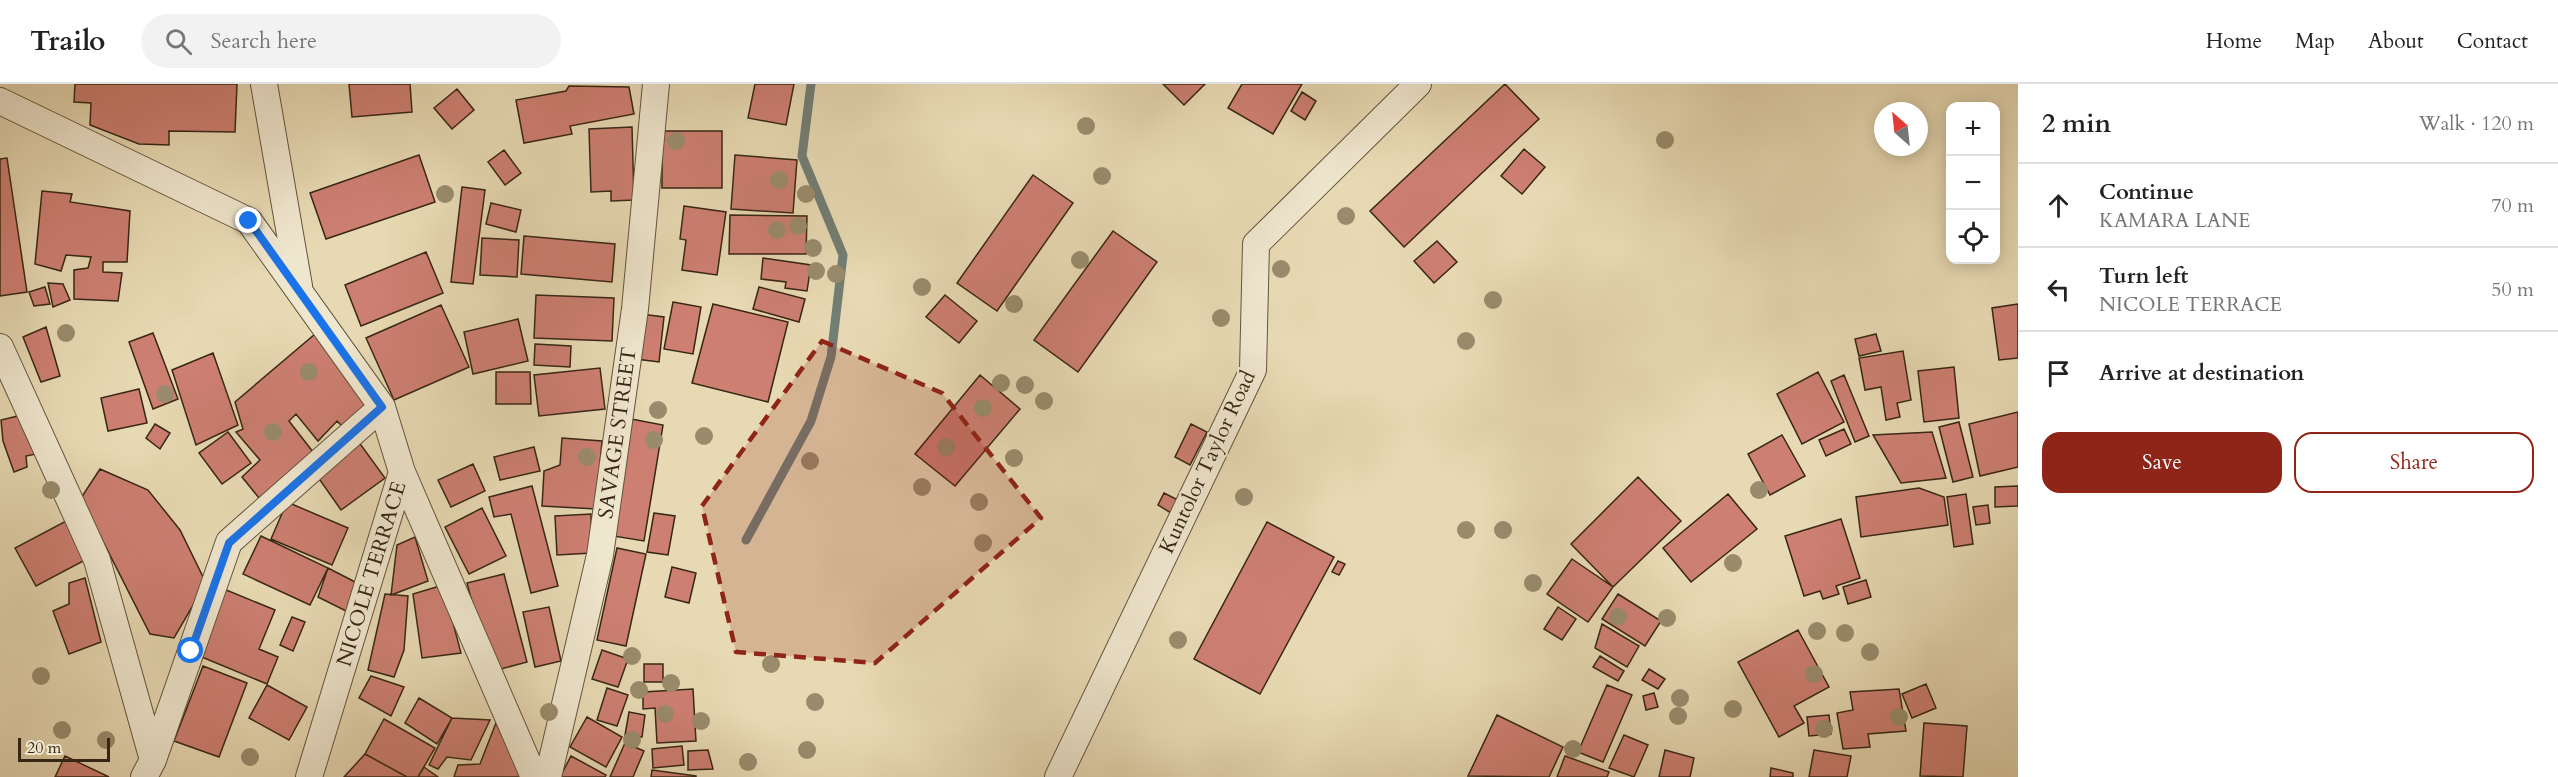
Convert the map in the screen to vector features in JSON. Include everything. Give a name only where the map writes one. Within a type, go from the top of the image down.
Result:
[{"type":"street","points":[[264,84],[300,292]]},
{"type":"street","name":"SAVAGE STREET","points":[[548,777],[600,555],[635,309],[656,84]]},
{"type":"street","name":"Kuntolor Taylor Road","points":[[1058,777],[1253,370],[1256,244],[1418,84]]},
{"type":"street","name":"NICOLE TERRACE","points":[[0,101],[249,221],[382,407],[402,472],[309,777]]},
{"type":"street","points":[[0,347],[97,560],[148,768]]},
{"type":"street","points":[[148,768],[229,543],[382,407]]},
{"type":"street","points":[[402,472],[534,777]]},
{"type":"highlighted area","points":[[822,341],[942,393],[1041,518],[875,663],[736,652],[702,506]]},
{"type":"building","points":[[75,84],[237,84],[235,132],[169,131],[169,145],[139,144],[90,125],[91,103],[74,102]]},
{"type":"building","points":[[349,84],[410,84],[412,112],[352,117]]},
{"type":"building","points":[[755,84],[794,84],[786,125],[748,118]]},
{"type":"building","points":[[1163,84],[1205,84],[1184,105]]},
{"type":"building","points":[[1242,84],[1302,84],[1273,134],[1228,108]]},
{"type":"building","points":[[1505,84],[1539,119],[1404,247],[1370,211]]},
{"type":"building","points":[[569,86],[629,87],[634,114],[570,126],[572,134],[524,143],[516,100],[566,91]]},
{"type":"building","points":[[457,89],[474,110],[452,129],[434,108]]},
{"type":"building","points":[[1302,92],[1316,101],[1305,120],[1291,111]]},
{"type":"building","points":[[632,127],[634,200],[611,201],[611,191],[591,192],[589,129]]},
{"type":"building","points":[[662,131],[722,131],[722,188],[662,188]]},
{"type":"building","points":[[1524,149],[1545,167],[1522,194],[1501,176]]},
{"type":"building","points":[[504,150],[521,173],[505,185],[488,162]]},
{"type":"building","points":[[419,155],[435,202],[326,239],[310,193]]},
{"type":"building","points":[[735,155],[797,160],[793,213],[731,209]]},
{"type":"building","points":[[7,158],[27,292],[0,296],[0,159]]},
{"type":"building","points":[[1033,175],[1073,203],[997,311],[957,283]]},
{"type":"building","points":[[462,187],[485,190],[473,284],[451,282]]},
{"type":"building","points":[[42,191],[72,194],[70,202],[130,211],[127,262],[103,262],[103,272],[122,273],[118,301],[74,299],[74,270],[88,268],[91,257],[66,255],[61,271],[35,264]]},
{"type":"building","points":[[491,203],[521,210],[516,232],[486,224]]},
{"type":"building","points":[[684,206],[726,212],[717,275],[682,270],[686,240],[680,239]]},
{"type":"building","points":[[730,215],[807,216],[806,254],[729,254]]},
{"type":"building","points":[[1113,231],[1157,262],[1078,372],[1034,340]]},
{"type":"building","points":[[524,236],[615,244],[612,282],[521,274]]},
{"type":"building","points":[[482,238],[519,240],[517,277],[480,275]]},
{"type":"building","points":[[1437,241],[1457,262],[1434,283],[1414,261]]},
{"type":"building","points":[[426,252],[443,293],[361,326],[345,285]]},
{"type":"building","points":[[763,258],[811,265],[807,291],[785,288],[786,282],[761,279]]},
{"type":"building","points":[[48,283],[63,284],[70,300],[53,307]]},
{"type":"building","points":[[45,287],[50,304],[34,306],[29,292]]},
{"type":"building","points":[[759,287],[805,299],[799,322],[753,309]]},
{"type":"building","points":[[536,295],[614,298],[612,341],[534,338]]},
{"type":"building","points":[[945,295],[977,321],[959,343],[926,317]]},
{"type":"building","points":[[673,302],[701,307],[693,354],[664,349]]},
{"type":"building","points":[[713,304],[788,322],[768,402],[692,383]]},
{"type":"building","points":[[2018,304],[2018,358],[1999,360],[1992,308]]},
{"type":"building","points":[[441,305],[469,367],[394,400],[366,338]]},
{"type":"building","points":[[641,314],[664,317],[659,362],[636,359]]},
{"type":"building","points":[[518,319],[528,361],[473,374],[464,332]]},
{"type":"building","points":[[46,327],[60,376],[41,382],[23,337]]},
{"type":"building","points":[[153,333],[178,399],[153,409],[129,342]]},
{"type":"building","points":[[315,334],[367,405],[343,427],[337,421],[318,441],[296,414],[289,421],[313,452],[259,498],[242,477],[260,460],[236,432],[243,429],[235,402]]},
{"type":"building","points":[[1876,334],[1881,351],[1859,356],[1855,339]]},
{"type":"building","points":[[535,344],[571,346],[570,367],[534,365]]},
{"type":"building","points":[[1903,351],[1911,400],[1897,403],[1900,417],[1886,420],[1881,387],[1865,390],[1859,358]]},
{"type":"building","points":[[213,353],[238,425],[196,445],[172,370]]},
{"type":"building","points":[[1954,367],[1959,418],[1924,422],[1918,371]]},
{"type":"building","points":[[600,368],[605,409],[539,416],[534,375]]},
{"type":"building","points":[[496,372],[530,372],[531,404],[496,404]]},
{"type":"building","points":[[1818,372],[1844,422],[1802,444],[1777,394]]},
{"type":"building","points":[[980,375],[1020,409],[955,486],[915,454]]},
{"type":"building","points":[[1844,375],[1869,436],[1855,442],[1831,381]]},
{"type":"building","points":[[139,389],[147,423],[108,431],[101,398]]},
{"type":"building","points":[[2018,412],[2018,467],[1980,476],[1969,424]]},
{"type":"building","points":[[26,414],[41,453],[26,456],[27,467],[14,472],[3,441],[1,420]]},
{"type":"building","points":[[626,418],[663,425],[644,541],[607,535]]},
{"type":"building","points":[[1959,422],[1973,477],[1953,482],[1939,427]]},
{"type":"building","points":[[155,424],[170,433],[160,449],[146,438]]},
{"type":"building","points":[[1191,424],[1207,432],[1190,465],[1175,457]]},
{"type":"building","points":[[1844,429],[1851,444],[1826,456],[1819,440]]},
{"type":"building","points":[[228,432],[251,463],[222,484],[199,453]]},
{"type":"building","points":[[1932,432],[1946,478],[1901,483],[1873,435]]},
{"type":"building","points":[[1782,435],[1805,476],[1770,495],[1748,454]]},
{"type":"building","points":[[562,438],[602,441],[596,509],[542,506],[544,471],[560,465]]},
{"type":"building","points":[[358,441],[385,478],[341,510],[315,473]]},
{"type":"building","points":[[534,447],[540,471],[500,480],[494,457]]},
{"type":"building","points":[[473,464],[485,491],[451,507],[438,480]]},
{"type":"building","points":[[100,469],[148,490],[180,530],[206,583],[174,638],[150,634],[81,498]]},
{"type":"building","points":[[1638,477],[1681,521],[1613,587],[1571,544]]},
{"type":"building","points":[[532,486],[558,586],[531,593],[511,514],[494,517],[489,497]]},
{"type":"building","points":[[2018,486],[2018,506],[1995,507],[1995,487]]},
{"type":"building","points":[[1919,488],[1944,497],[1948,525],[1861,537],[1856,497]]},
{"type":"building","points":[[1164,493],[1178,500],[1171,513],[1158,505]]},
{"type":"building","points":[[1728,494],[1757,529],[1691,582],[1663,548]]},
{"type":"building","points":[[1966,494],[1973,544],[1954,547],[1947,497]]},
{"type":"building","points":[[287,502],[348,528],[332,565],[271,539]]},
{"type":"building","points":[[1988,505],[1990,523],[1976,525],[1973,507]]},
{"type":"building","points":[[482,508],[506,556],[469,574],[445,527]]},
{"type":"building","points":[[654,513],[675,516],[668,555],[647,552]]},
{"type":"building","points":[[591,514],[592,553],[557,555],[555,516]]},
{"type":"building","points":[[1841,519],[1860,578],[1836,586],[1839,594],[1823,599],[1820,591],[1804,596],[1785,536]]},
{"type":"building","points":[[68,520],[89,558],[36,586],[15,548]]},
{"type":"building","points":[[1267,522],[1334,557],[1260,694],[1194,659]]},
{"type":"building","points":[[261,536],[328,568],[310,605],[243,574]]},
{"type":"building","points":[[415,537],[428,581],[391,595],[397,545]]},
{"type":"building","points":[[617,548],[646,554],[626,646],[597,640]]},
{"type":"building","points":[[1572,559],[1613,587],[1588,622],[1547,594]]},
{"type":"building","points":[[1338,561],[1345,564],[1339,575],[1332,572]]},
{"type":"building","points":[[672,567],[696,573],[689,603],[665,597]]},
{"type":"building","points":[[328,568],[359,584],[350,613],[318,597]]},
{"type":"building","points":[[504,574],[527,662],[490,672],[467,583]]},
{"type":"building","points":[[85,578],[101,642],[69,654],[53,611],[69,604],[69,583]]},
{"type":"building","points":[[1866,580],[1871,597],[1848,604],[1843,587]]},
{"type":"building","points":[[443,585],[461,653],[422,658],[413,594]]},
{"type":"building","points":[[219,587],[275,610],[259,649],[278,657],[267,684],[197,655]]},
{"type":"building","points":[[385,594],[408,596],[404,650],[394,677],[368,670]]},
{"type":"building","points":[[1618,594],[1661,621],[1645,646],[1602,619]]},
{"type":"building","points":[[549,607],[561,661],[535,667],[523,612]]},
{"type":"building","points":[[1558,607],[1576,619],[1562,640],[1544,629]]},
{"type":"building","points":[[292,617],[305,622],[293,651],[280,645]]},
{"type":"building","points":[[1602,624],[1639,646],[1627,667],[1595,648]]},
{"type":"building","points":[[1798,630],[1829,687],[1794,706],[1804,723],[1779,737],[1738,662]]},
{"type":"building","points":[[602,650],[628,659],[618,687],[592,679]]},
{"type":"building","points":[[1600,656],[1624,671],[1618,681],[1593,667]]},
{"type":"building","points":[[644,664],[663,664],[663,682],[644,682]]},
{"type":"building","points":[[203,666],[247,683],[219,757],[174,741]]},
{"type":"building","points":[[1649,669],[1665,679],[1658,689],[1642,680]]},
{"type":"building","points":[[371,676],[404,687],[391,716],[359,698]]},
{"type":"building","points":[[1926,684],[1936,708],[1912,718],[1902,694]]},
{"type":"building","points":[[267,685],[307,707],[289,740],[249,718]]},
{"type":"building","points":[[1607,685],[1632,695],[1603,762],[1578,752]]},
{"type":"building","points":[[607,688],[628,695],[617,726],[597,720]]},
{"type":"building","points":[[693,689],[696,741],[657,743],[655,708],[643,709],[643,692]]},
{"type":"building","points":[[1899,689],[1906,731],[1868,734],[1870,747],[1843,749],[1837,713],[1853,710],[1850,692]]},
{"type":"building","points":[[1654,693],[1658,707],[1646,710],[1643,696]]},
{"type":"building","points":[[419,698],[452,718],[437,744],[405,723]]},
{"type":"building","points":[[629,712],[645,715],[642,737],[625,735]]},
{"type":"building","points":[[1497,715],[1563,747],[1549,777],[1468,776]]},
{"type":"building","points":[[1829,715],[1831,734],[1809,736],[1807,717]]},
{"type":"building","points":[[587,717],[622,737],[606,767],[570,747]]},
{"type":"building","points":[[452,718],[490,720],[471,760],[447,757],[438,769],[429,765]]},
{"type":"building","points":[[384,719],[435,748],[418,777],[407,777],[365,754]]},
{"type":"building","points":[[496,723],[521,777],[454,777],[458,765],[480,764]]},
{"type":"building","points":[[1924,723],[1967,726],[1963,777],[1920,776]]},
{"type":"building","points":[[1624,735],[1648,745],[1634,777],[1609,768]]},
{"type":"building","points":[[625,743],[644,751],[633,777],[610,777]]},
{"type":"building","points":[[682,746],[684,765],[653,768],[652,749]]},
{"type":"building","points":[[708,750],[713,769],[688,770],[688,751]]},
{"type":"building","points":[[1665,750],[1694,758],[1690,777],[1659,777]]},
{"type":"building","points":[[1814,750],[1851,756],[1847,777],[1809,777]]},
{"type":"building","points":[[365,754],[407,777],[344,777]]},
{"type":"building","points":[[65,756],[109,777],[55,777]]},
{"type":"building","points":[[571,756],[606,775],[605,777],[560,777]]},
{"type":"building","points":[[1565,756],[1609,772],[1607,777],[1557,777]]},
{"type":"building","points":[[424,767],[438,777],[418,777]]},
{"type":"building","points":[[1771,768],[1793,773],[1793,777],[1770,777]]},
{"type":"building","points":[[652,770],[696,776],[696,777],[651,777]]},
{"type":"waterway","points":[[746,540],[811,421],[831,357],[843,255],[802,156],[811,84]]},
{"type":"route","points":[[191,651],[229,543],[382,407],[249,221]]}]
